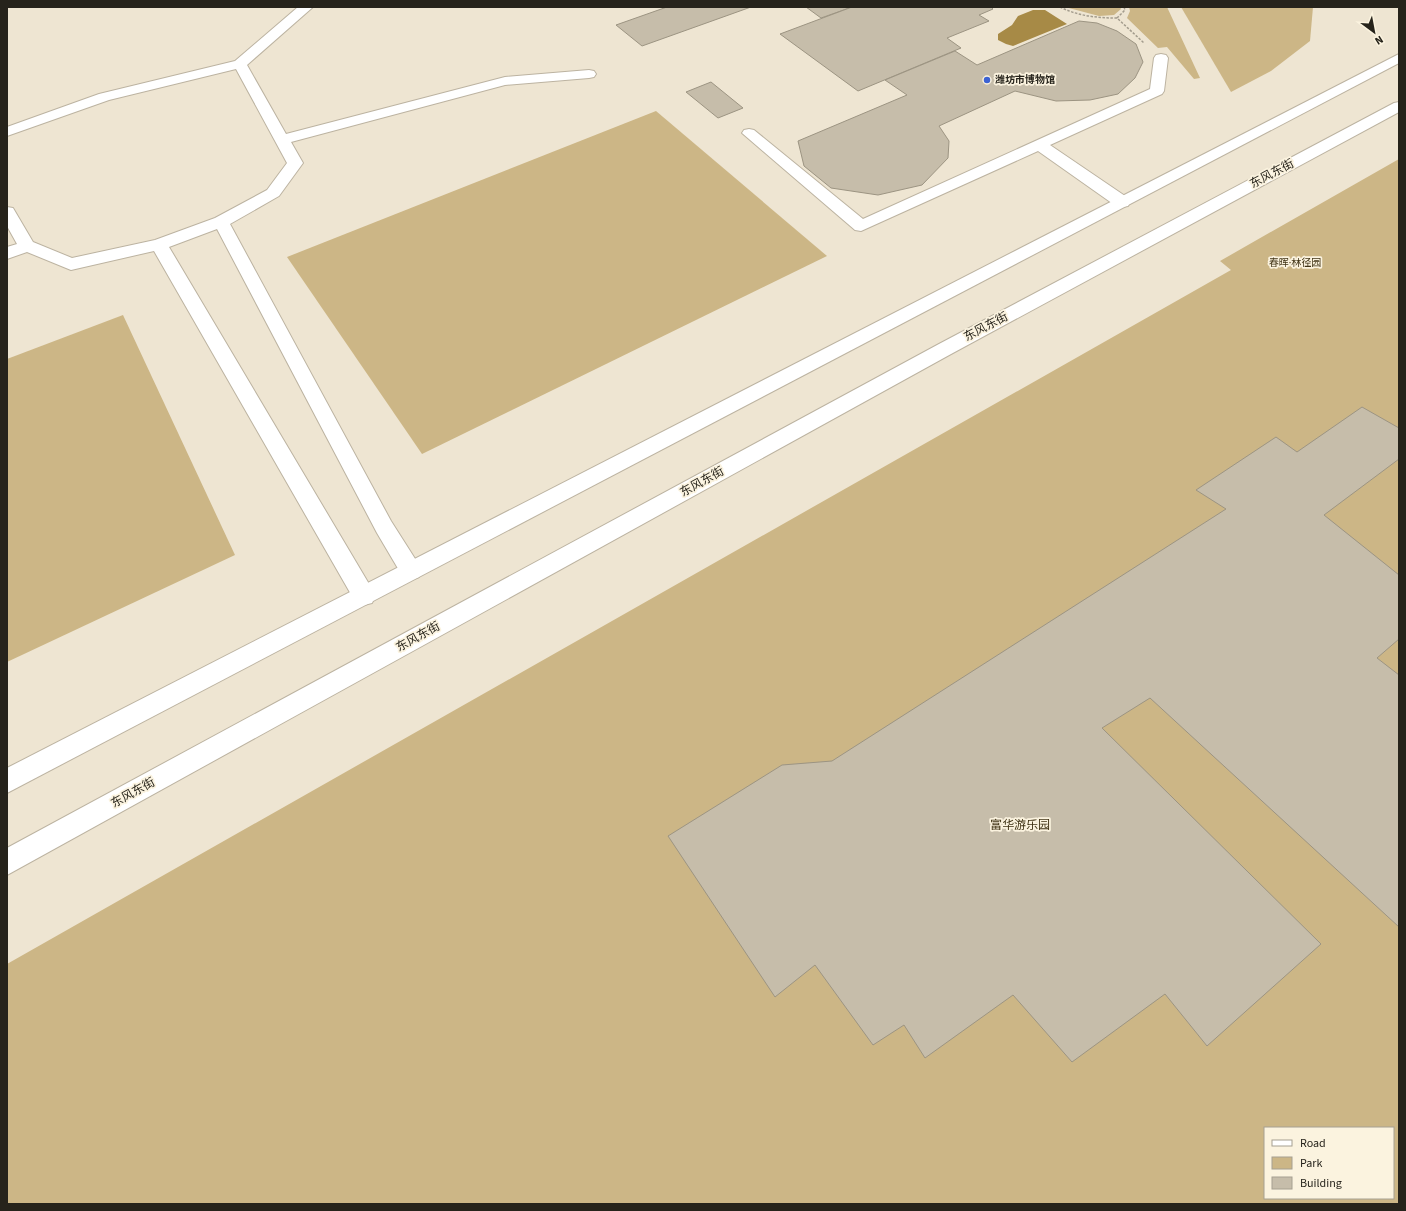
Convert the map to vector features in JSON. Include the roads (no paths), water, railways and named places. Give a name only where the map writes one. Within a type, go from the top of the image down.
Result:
[{"type":"main road","points":[[7,132],[104,97],[240,64],[306,7]]},
{"type":"main road","points":[[749,133],[861,226],[1040,146],[1157,91],[1161,58]]},
{"type":"main road","points":[[7,781],[1399,58]]},
{"type":"main road","points":[[7,212],[27,246],[71,264],[159,245],[221,222],[273,193],[295,163],[240,64]]},
{"type":"main road","points":[[282,140],[506,81],[590,74]]},
{"type":"main road","name":"东风东街","points":[[7,862],[924,360],[1399,106]]},
{"type":"main road","points":[[1040,146],[1122,202]]},
{"type":"main road","points":[[221,222],[384,527],[411,571]]},
{"type":"main road","points":[[159,245],[364,596]]},
{"type":"main road","points":[[7,253],[27,246]]},
{"type":"place","name":"潍坊市博物馆","points":[[987,80]]},
{"type":"park label","name":"春晖·林径园","points":[[1295,263]]},
{"type":"park label","name":"富华游乐园","points":[[1020,825]]}]
